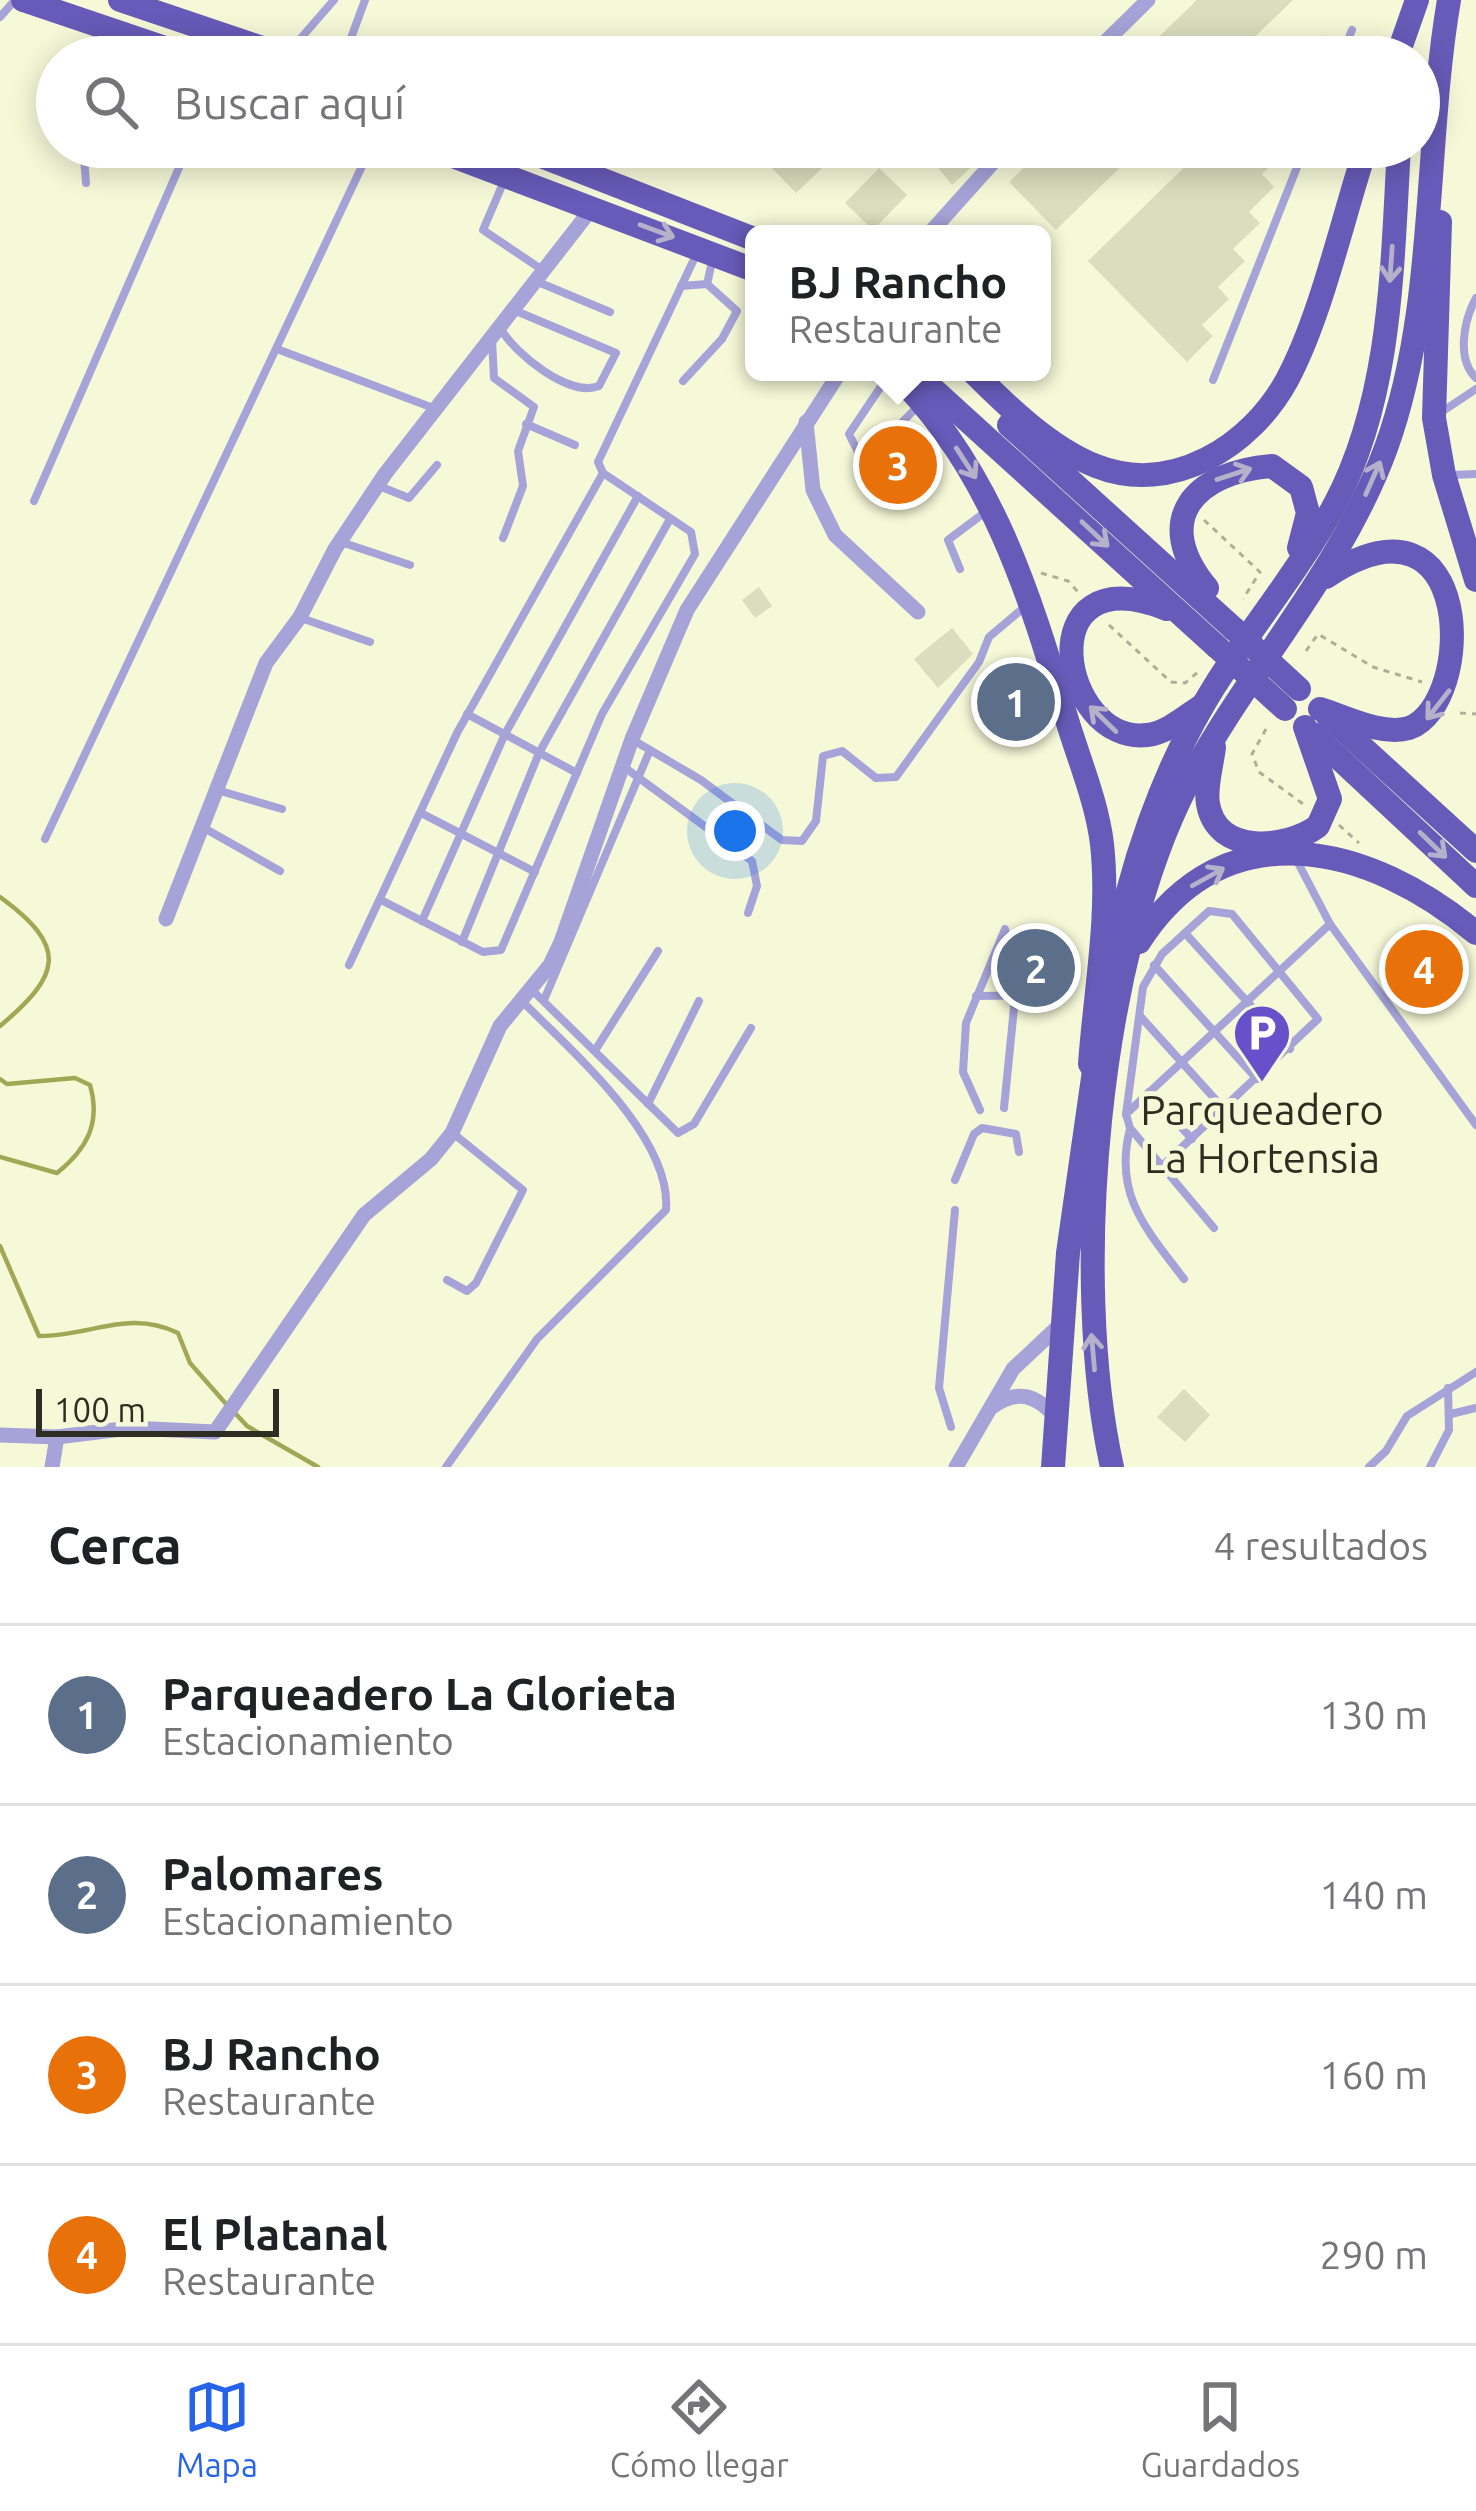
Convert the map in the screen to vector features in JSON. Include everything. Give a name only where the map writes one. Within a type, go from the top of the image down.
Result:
[{"type":"main road","points":[[19,0],[114,36]]},
{"type":"main road","points":[[120,0],[227,36]]},
{"type":"main road","points":[[1404,36],[1417,0]]},
{"type":"main road","points":[[1421,36],[1430,0]]},
{"type":"main road","points":[[1452,0],[1434,418],[1444,475],[1472,554]]},
{"type":"main road","points":[[1440,102],[1452,0]]},
{"type":"main road","points":[[485,168],[745,266]]},
{"type":"main road","points":[[572,168],[745,235]]},
{"type":"main road","points":[[983,381],[1031,424],[1095,466],[1154,473],[1225,452],[1266,414],[1289,375],[1359,168]]},
{"type":"main road","points":[[1088,1102],[1123,905],[1173,768],[1205,704],[1335,503],[1360,443],[1384,342],[1397,168]]},
{"type":"main road","points":[[1141,962],[1169,825],[1215,739],[1319,582],[1374,478],[1397,409],[1416,305],[1432,168]]},
{"type":"main road","points":[[901,381],[921,402],[992,508],[1027,590],[1102,842],[1102,924],[1053,1467]]},
{"type":"main road","points":[[924,381],[1182,615]]},
{"type":"main road","points":[[958,381],[1312,718],[1476,886]]},
{"type":"main road","points":[[1226,638],[1178,538],[1180,522],[1202,489],[1223,474],[1272,466],[1301,487],[1308,514],[1292,574]]},
{"type":"main road","points":[[1312,718],[1388,730],[1426,721],[1454,683],[1463,661],[1464,633],[1454,586],[1428,558],[1410,551],[1363,554],[1319,582]]},
{"type":"main road","points":[[1205,704],[1163,730],[1134,736],[1102,723],[1078,686],[1072,637],[1086,608],[1106,597],[1128,596],[1182,615],[1226,638]]},
{"type":"main road","points":[[1215,739],[1208,806],[1215,821],[1242,840],[1278,845],[1318,826],[1330,799],[1312,718]]},
{"type":"main road","points":[[1312,718],[1476,851]]},
{"type":"main road","points":[[1112,1467],[1090,1313],[1092,1226],[1114,1028],[1155,919],[1199,880],[1243,860],[1294,856],[1340,859],[1391,874],[1429,895],[1476,933]]},
{"type":"street","points":[[1111,36],[1148,0]]},
{"type":"street","points":[[937,225],[988,168]]},
{"type":"street","points":[[166,919],[266,664],[300,617],[340,542],[378,485],[500,336],[593,207]]},
{"type":"street","points":[[0,1435],[57,1437],[130,1428],[215,1432],[237,1405],[364,1215],[431,1159],[452,1133],[500,1026],[561,942],[632,739],[705,575],[835,381]]},
{"type":"street","points":[[806,422],[813,490],[835,535],[918,612]]},
{"type":"street","points":[[956,1467],[1013,1369],[1063,1322]]},
{"type":"street","points":[[989,1408],[1014,1394],[1025,1395],[1056,1417]]},
{"type":"street","points":[[52,1467],[57,1437]]},
{"type":"lane","points":[[0,17],[19,0]]},
{"type":"lane","points":[[304,36],[334,0]]},
{"type":"lane","points":[[352,36],[365,0]]},
{"type":"lane","points":[[1350,36],[1352,30]]},
{"type":"lane","points":[[85,168],[86,183]]},
{"type":"lane","points":[[34,500],[179,168]]},
{"type":"lane","points":[[45,839],[361,168]]},
{"type":"lane","points":[[1213,380],[1297,168]]},
{"type":"lane","points":[[506,176],[483,230],[542,277],[610,312]]},
{"type":"lane","points":[[683,381],[722,339],[736,311],[707,284],[707,250]]},
{"type":"lane","points":[[349,965],[467,715],[603,473],[600,453],[681,286],[707,250]]},
{"type":"lane","points":[[681,286],[707,284]]},
{"type":"lane","points":[[1476,298],[1466,318],[1466,367],[1476,378]]},
{"type":"lane","points":[[502,538],[523,487],[518,451],[534,406],[500,387],[491,360],[500,336],[520,356],[588,390],[599,386],[616,353],[516,310]]},
{"type":"lane","points":[[1466,318],[1476,326]]},
{"type":"lane","points":[[277,349],[436,409]]},
{"type":"lane","points":[[885,381],[853,421],[851,445],[865,453],[877,448],[921,402]]},
{"type":"lane","points":[[1434,418],[1476,389]]},
{"type":"lane","points":[[526,424],[575,446]]},
{"type":"lane","points":[[378,485],[409,498],[437,465]]},
{"type":"lane","points":[[381,900],[483,952],[501,950],[627,666],[695,554],[691,532],[603,473]]},
{"type":"lane","points":[[1444,475],[1476,474]]},
{"type":"lane","points":[[422,921],[505,734],[638,496]]},
{"type":"lane","points":[[960,568],[947,540],[992,508]]},
{"type":"lane","points":[[462,942],[539,752],[671,518]]},
{"type":"lane","points":[[340,542],[410,565]]},
{"type":"lane","points":[[632,739],[782,840],[802,841],[816,821],[823,756],[849,753],[876,778],[902,773],[945,703],[980,662],[989,637],[1027,590]]},
{"type":"lane","points":[[300,617],[370,642]]},
{"type":"lane","points":[[467,715],[577,773]]},
{"type":"lane","points":[[544,1000],[650,750]]},
{"type":"lane","points":[[623,766],[752,861],[757,886],[748,913]]},
{"type":"lane","points":[[216,790],[282,809]]},
{"type":"lane","points":[[421,813],[535,872]]},
{"type":"lane","points":[[203,827],[280,871]]},
{"type":"lane","points":[[1294,856],[1330,924],[1476,1125]]},
{"type":"lane","points":[[1141,962],[1210,910],[1222,910],[1232,914],[1318,1013],[1314,1027],[1162,1166]]},
{"type":"lane","points":[[1126,1114],[1330,924]]},
{"type":"lane","points":[[980,1110],[964,1072],[966,1023],[1005,929],[1016,994],[1004,1108]]},
{"type":"lane","points":[[1185,933],[1291,1048]]},
{"type":"lane","points":[[596,1049],[658,951]]},
{"type":"lane","points":[[1141,962],[1126,1114],[1130,1128],[1214,1228]]},
{"type":"lane","points":[[1141,962],[1215,1030],[1257,1079]]},
{"type":"lane","points":[[525,993],[544,1000],[678,1133],[686,1133],[752,1028]]},
{"type":"lane","points":[[446,1467],[537,1339],[666,1210],[664,1171],[656,1151],[525,993]]},
{"type":"lane","points":[[976,996],[1058,995]]},
{"type":"lane","points":[[648,1104],[699,1001]]},
{"type":"lane","points":[[1139,1015],[1224,1109]]},
{"type":"lane","points":[[1149,1092],[1192,1139]]},
{"type":"lane","points":[[955,1180],[974,1134],[982,1128],[1016,1133],[1019,1152]]},
{"type":"lane","points":[[1130,1128],[1123,1168],[1129,1200],[1184,1280]]},
{"type":"lane","points":[[447,1280],[466,1291],[476,1283],[523,1190],[452,1133]]},
{"type":"lane","points":[[951,1427],[939,1388],[955,1210]]},
{"type":"lane","points":[[1369,1467],[1386,1451],[1407,1416],[1476,1372]]},
{"type":"lane","points":[[1430,1467],[1451,1414],[1448,1388]]},
{"type":"lane","points":[[1451,1414],[1476,1408]]},
{"type":"path","points":[[1202,519],[1260,572],[1243,599]]},
{"type":"path","points":[[1027,590],[1050,574],[1082,596]]},
{"type":"path","points":[[1103,619],[1171,682],[1185,683],[1202,670]]},
{"type":"path","points":[[1306,651],[1318,634],[1373,667],[1427,684]]},
{"type":"path","points":[[1460,713],[1476,714]]},
{"type":"path","points":[[1266,729],[1252,754],[1258,772],[1312,809]]},
{"type":"building","points":[[1197,0],[1293,0],[1256,36],[1160,36]]},
{"type":"building","points":[[772,168],[822,168],[796,193]]},
{"type":"building","points":[[879,168],[907,195],[878,225],[868,225],[845,203]]},
{"type":"building","points":[[938,168],[970,168],[952,185]]},
{"type":"building","points":[[1023,168],[1119,168],[1056,230],[1009,182]]},
{"type":"building","points":[[1183,168],[1268,168],[1262,174],[1274,187],[1249,212],[1260,223],[1233,249],[1245,261],[1218,287],[1229,299],[1202,325],[1213,336],[1187,362],[1088,261]]},
{"type":"building","points":[[759,587],[772,606],[755,618],[742,600]]},
{"type":"building","points":[[952,628],[973,654],[938,688],[914,659]]},
{"type":"building","points":[[1184,1389],[1210,1415],[1185,1442],[1157,1417]]},
{"type":"waterway","points":[[0,897],[38,931],[49,961],[35,991],[0,1026]]},
{"type":"waterway","points":[[0,1079],[7,1084],[75,1078],[90,1085],[94,1111],[84,1145],[57,1173],[0,1157]]},
{"type":"waterway","points":[[0,1246],[39,1336],[126,1323],[160,1326],[178,1333],[190,1363],[227,1405]]},
{"type":"waterway","points":[[235,1413],[247,1426],[318,1467]]},
{"type":"place","name":"BJ Rancho","points":[[898,465]]},
{"type":"place","name":"Parqueadero La Glorieta","points":[[1016,702]]},
{"type":"place","name":"Palomares","points":[[1036,968]]},
{"type":"place","name":"El Platanal","points":[[1424,969]]},
{"type":"place","name":"Parqueadero La Hortensia","points":[[1262,1084]]}]
